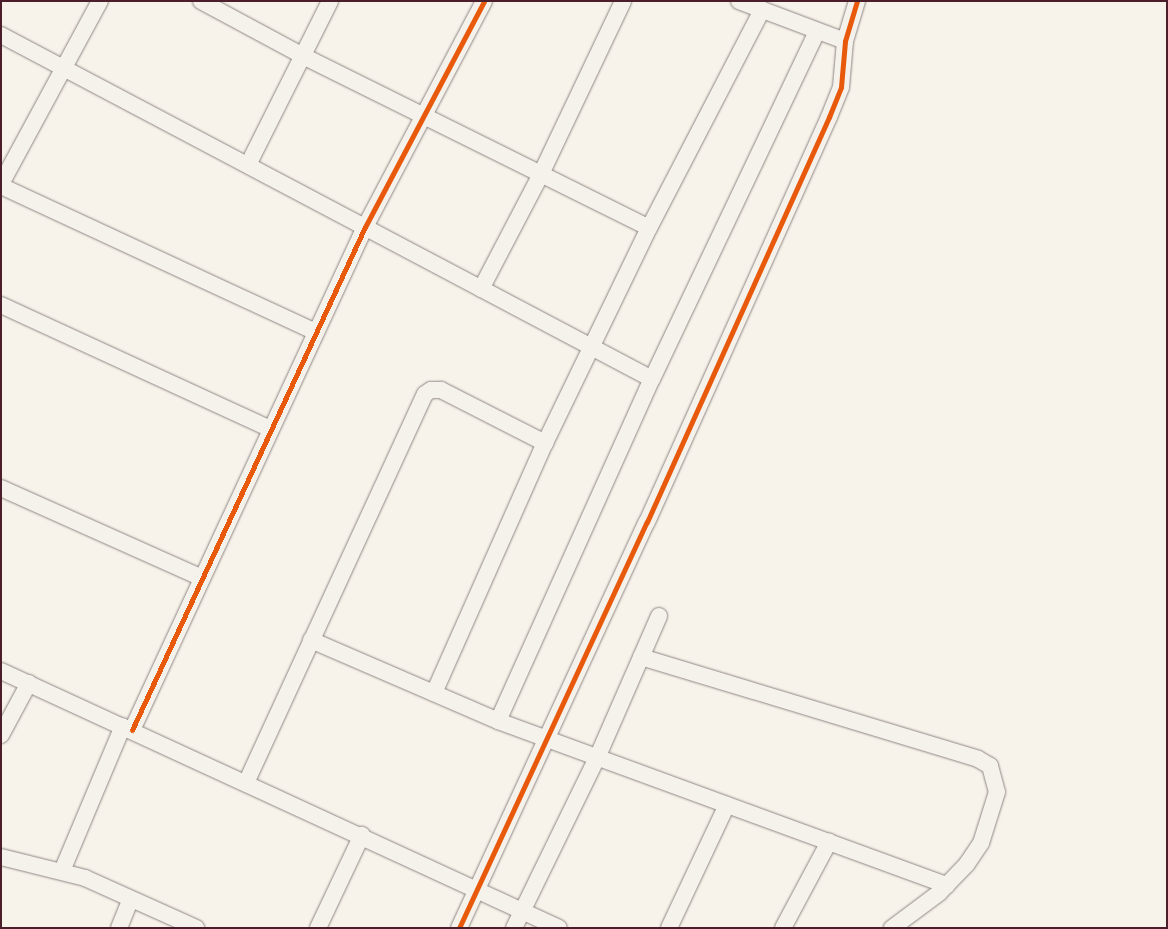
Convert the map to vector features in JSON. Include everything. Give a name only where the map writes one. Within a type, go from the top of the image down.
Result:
[{"type":"street","points":[[100,1],[1,185],[316,332]]},
{"type":"street","points":[[201,1],[302,56],[649,228]]},
{"type":"street","points":[[248,165],[330,1]]},
{"type":"street","points":[[62,871],[127,728],[202,578],[365,227],[484,1]]},
{"type":"street","points":[[481,289],[541,174],[623,1]]},
{"type":"street","points":[[739,1],[845,41]]},
{"type":"street","points":[[459,928],[829,117],[841,87],[845,41],[857,1]]},
{"type":"street","points":[[434,693],[545,443],[591,347],[649,228],[762,10]]},
{"type":"street","points":[[498,721],[652,379],[817,31]]},
{"type":"street","points":[[1,35],[652,379]]},
{"type":"street","points":[[1,304],[270,429]]},
{"type":"street","points":[[246,783],[425,394],[431,390],[441,390],[545,443]]},
{"type":"street","points":[[1,488],[202,578]]},
{"type":"street","points":[[514,928],[597,758],[658,616]]},
{"type":"street","points":[[311,640],[498,721],[947,885]]},
{"type":"street","points":[[641,657],[978,759],[990,766],[995,776],[997,792],[981,843],[967,864],[947,885],[892,928]]},
{"type":"street","points":[[1,671],[362,835],[558,928]]},
{"type":"street","points":[[1,734],[29,683]]},
{"type":"street","points":[[669,928],[727,805]]},
{"type":"street","points":[[318,928],[362,835]]},
{"type":"street","points":[[783,928],[829,842]]},
{"type":"street","points":[[1,857],[28,866],[62,871],[196,928]]},
{"type":"street","points":[[119,928],[131,899]]},
{"type":"cycle path","points":[[132,730],[365,227],[484,1]]},
{"type":"cycle path","points":[[459,928],[647,522],[829,117],[841,87],[845,41],[857,1]]}]
